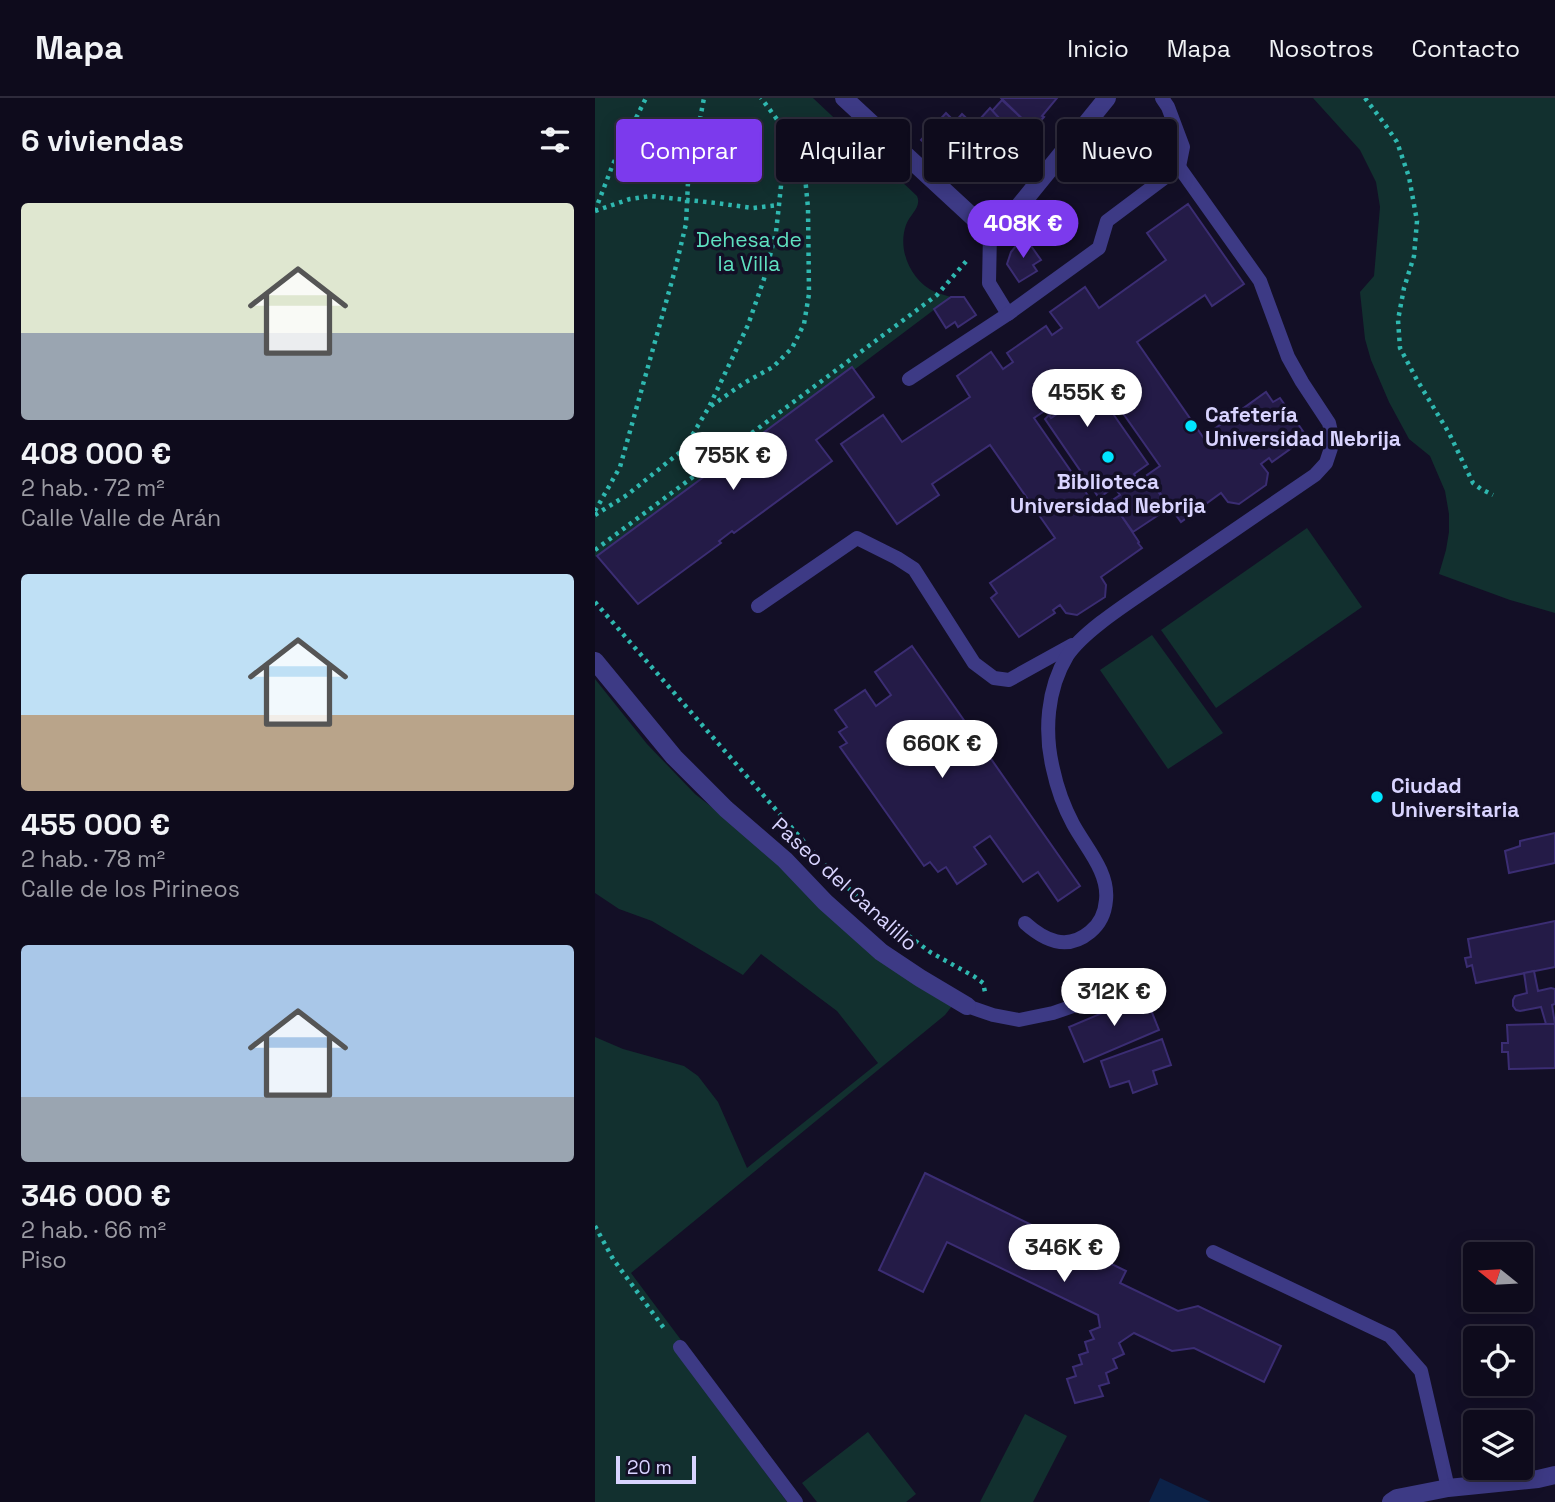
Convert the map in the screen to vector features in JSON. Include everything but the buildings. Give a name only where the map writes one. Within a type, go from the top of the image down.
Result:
[{"type":"street","points":[[844,98],[990,233],[1004,225],[1107,98]]},
{"type":"street","name":"Paseo del Canalillo","points":[[595,661],[674,757],[726,809],[785,860],[825,902],[881,952],[967,1006]]},
{"type":"street","points":[[1391,1502],[1448,1488],[1555,1475]]},
{"type":"lane","points":[[909,379],[1008,314],[1099,248],[1107,221],[1179,167],[1183,147],[1162,98]]},
{"type":"lane","points":[[758,606],[857,538],[914,569],[974,663],[994,678],[1009,680],[1077,642],[1315,475],[1326,463],[1331,447],[1329,423],[1288,357],[1260,281],[1179,167]]},
{"type":"lane","points":[[990,233],[989,283],[1008,314]]},
{"type":"lane","points":[[1025,923],[1035,933],[1050,940],[1075,942],[1097,927],[1107,900],[1105,879],[1063,803],[1049,755],[1052,692],[1066,657],[1077,642]]},
{"type":"lane","points":[[967,1006],[1019,1020],[1053,1013],[1133,985]]},
{"type":"lane","points":[[1213,1252],[1390,1336],[1421,1371],[1448,1488]]},
{"type":"lane","points":[[680,1347],[796,1502]]},
{"type":"path","points":[[595,211],[613,164],[646,98]]},
{"type":"path","points":[[595,513],[620,467],[678,258],[686,224],[688,182],[704,98]]},
{"type":"path","points":[[761,98],[777,119]]},
{"type":"path","points":[[1365,98],[1397,142],[1409,177],[1417,220],[1415,256],[1404,288],[1398,320],[1400,348],[1416,380],[1449,432],[1473,483],[1493,495]]},
{"type":"path","points":[[595,513],[627,495],[684,449],[709,407],[748,325],[764,279],[776,232],[781,182]]},
{"type":"path","points":[[709,407],[773,367],[792,348],[804,324],[809,294],[806,182]]},
{"type":"path","points":[[595,211],[630,199],[650,196],[753,208],[779,205]]},
{"type":"path","points":[[595,551],[937,295],[990,233]]},
{"type":"path","name":"Paseo del Canalillo","points":[[595,602],[834,875],[860,899],[930,952],[983,983],[985,996],[967,1006]]},
{"type":"path","points":[[595,1226],[613,1259],[666,1331]]},
{"type":"green space","name":"Dehesa de la Villa","points":[[595,98],[813,98],[835,119],[776,119],[776,182],[902,182],[918,200],[904,235],[903,244],[908,264],[926,287],[951,297],[595,557]]},
{"type":"green space","points":[[1313,98],[1555,98],[1555,613],[1439,574],[1449,532],[1445,491],[1430,456],[1409,439],[1389,402],[1365,339],[1360,292],[1374,276],[1380,207],[1376,182],[1360,150]]},
{"type":"green space","points":[[1307,528],[1362,607],[1216,708],[1161,630]]},
{"type":"green space","points":[[1152,635],[1223,733],[1168,769],[1100,670]]},
{"type":"green space","points":[[595,679],[647,744],[695,794],[750,837],[877,959],[952,1006],[945,1015],[631,1273],[681,1340],[673,1347],[787,1502],[595,1502],[595,1037],[623,1049],[684,1066],[698,1076],[718,1102],[747,1168],[878,1063],[837,1011],[761,954],[743,975],[652,921],[619,909],[595,893]]},
{"type":"green space","points":[[1025,1414],[1067,1436],[1033,1502],[980,1502]]},
{"type":"green space","points":[[868,1432],[916,1494],[906,1502],[817,1502],[802,1483]]},
{"type":"water","points":[[1160,1478],[1211,1502],[1149,1502]]},
{"type":"place","name":"Cafetería Universidad Nebrija","points":[[1191,426]]},
{"type":"place","name":"Biblioteca Universidad Nebrija","points":[[1108,457]]},
{"type":"place","name":"Ciudad Universitaria","points":[[1377,797]]}]
